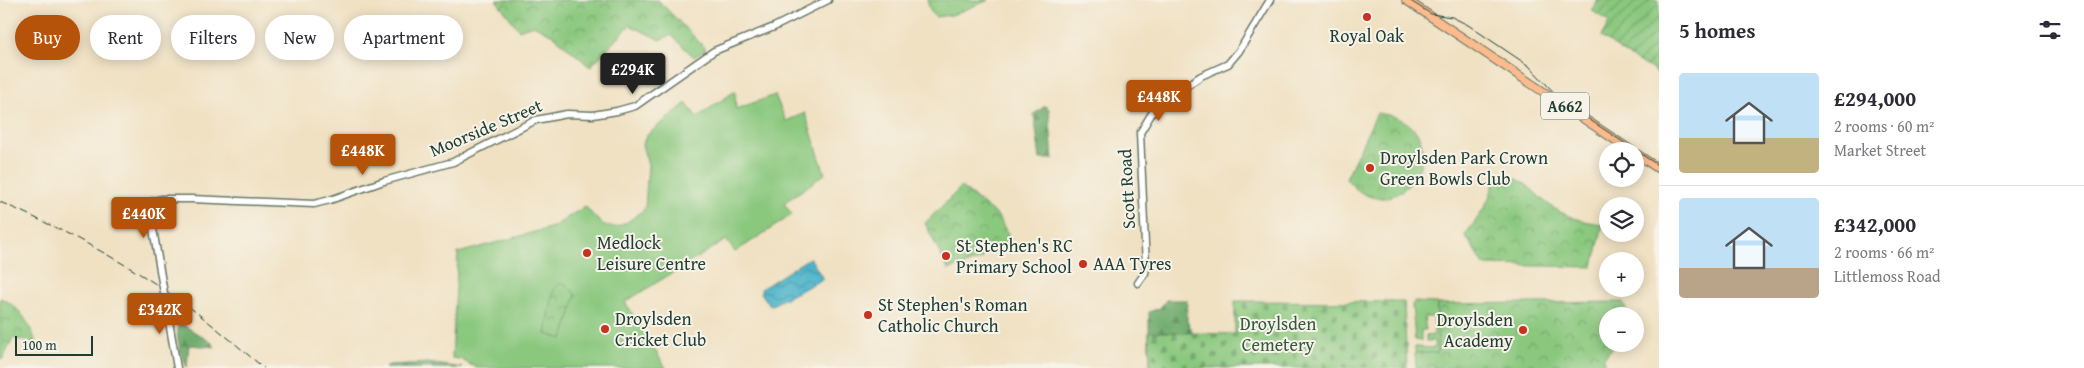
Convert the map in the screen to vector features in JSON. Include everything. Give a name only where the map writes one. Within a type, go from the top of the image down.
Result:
[{"type":"main road","name":"A662","points":[[1406,0],[1619,142]]},
{"type":"main road","name":"A662","points":[[1644,159],[1659,169]]},
{"type":"street","name":"Moorside Street","points":[[176,368],[150,212],[154,201],[161,199],[322,203],[384,181],[453,162],[536,120],[567,114],[593,115],[618,112],[635,106],[714,51],[774,27],[828,0]]},
{"type":"street","name":"Scott Road","points":[[1138,282],[1145,273],[1146,266],[1140,133],[1152,113],[1171,96],[1201,76],[1228,64],[1240,51],[1270,0]]},
{"type":"green space","points":[[496,0],[658,0],[706,49],[694,57],[671,35],[660,40],[630,25],[590,67],[553,35],[533,25],[519,30]]},
{"type":"green space","points":[[927,0],[989,0],[952,15],[935,17],[931,13]]},
{"type":"green space","points":[[1598,0],[1659,0],[1659,76],[1652,69],[1601,37],[1609,22],[1591,10]]},
{"type":"green space","points":[[735,91],[736,109],[775,95],[786,121],[805,113],[825,174],[784,203],[792,215],[735,252],[726,240],[625,302],[666,368],[477,368],[460,359],[452,358],[458,253],[553,227],[585,206],[600,222],[610,227],[616,227],[630,220],[645,208],[648,165],[642,145],[647,135],[686,103],[697,117]]},
{"type":"green space","points":[[1045,106],[1049,109],[1053,159],[1040,159],[1034,114]]},
{"type":"green space","points":[[1377,113],[1405,122],[1419,137],[1422,156],[1416,175],[1403,190],[1386,198],[1366,195],[1346,178]]},
{"type":"green space","points":[[1495,174],[1513,177],[1525,184],[1554,209],[1568,216],[1599,223],[1599,241],[1593,267],[1484,265],[1465,235],[1480,214],[1494,183]]},
{"type":"green space","points":[[961,187],[997,215],[1011,239],[993,249],[990,247],[980,260],[948,270],[925,223]]},
{"type":"green space","points":[[560,284],[566,284],[576,295],[563,339],[546,334],[554,288]]},
{"type":"green space","points":[[0,298],[7,301],[23,316],[31,329],[36,343],[13,338],[3,359],[0,359]]},
{"type":"green space","points":[[1166,300],[1187,300],[1187,321],[1193,333],[1149,348],[1149,312],[1160,308]]},
{"type":"green space","name":"Droylsden Cemetery","points":[[1235,301],[1404,302],[1407,368],[1150,368],[1149,332],[1235,334]]},
{"type":"green space","points":[[1414,302],[1437,303],[1438,353],[1415,353],[1415,347],[1435,348],[1435,341],[1426,341],[1426,336],[1434,335],[1434,317],[1424,317],[1426,330],[1421,330],[1421,341],[1415,340],[1412,305]]},
{"type":"green space","name":"Droylsden Academy","points":[[1623,302],[1625,307],[1599,307],[1599,352],[1609,352],[1604,357],[1604,368],[1416,368],[1415,353],[1438,353],[1437,304]]},
{"type":"green space","points":[[179,322],[212,343],[215,347],[189,345],[187,367],[179,345]]},
{"type":"green space","points":[[428,363],[463,368],[385,368],[389,365]]},
{"type":"water","points":[[809,258],[823,279],[772,305],[769,304],[761,293],[761,289]]},
{"type":"tram line","points":[[1409,0],[1431,14],[1452,17],[1468,25],[1529,66],[1563,102],[1659,166]]},
{"type":"railway","points":[[0,202],[68,234],[136,271],[189,307],[264,368]]},
{"type":"place","name":"Royal Oak","points":[[1367,17]]},
{"type":"place","name":"Droylsden Park Crown Green Bowls Club","points":[[1370,168]]},
{"type":"place","name":"Medlock Leisure Centre","points":[[587,253]]},
{"type":"place","name":"St Stephen's RC Primary School","points":[[946,256]]},
{"type":"place","name":"AAA Tyres","points":[[1083,264]]},
{"type":"place","name":"St Stephen's Roman Catholic Church","points":[[868,315]]},
{"type":"place","name":"Droylsden Cricket Club","points":[[605,329]]},
{"type":"place","name":"Droylsden Academy","points":[[1523,330]]}]
